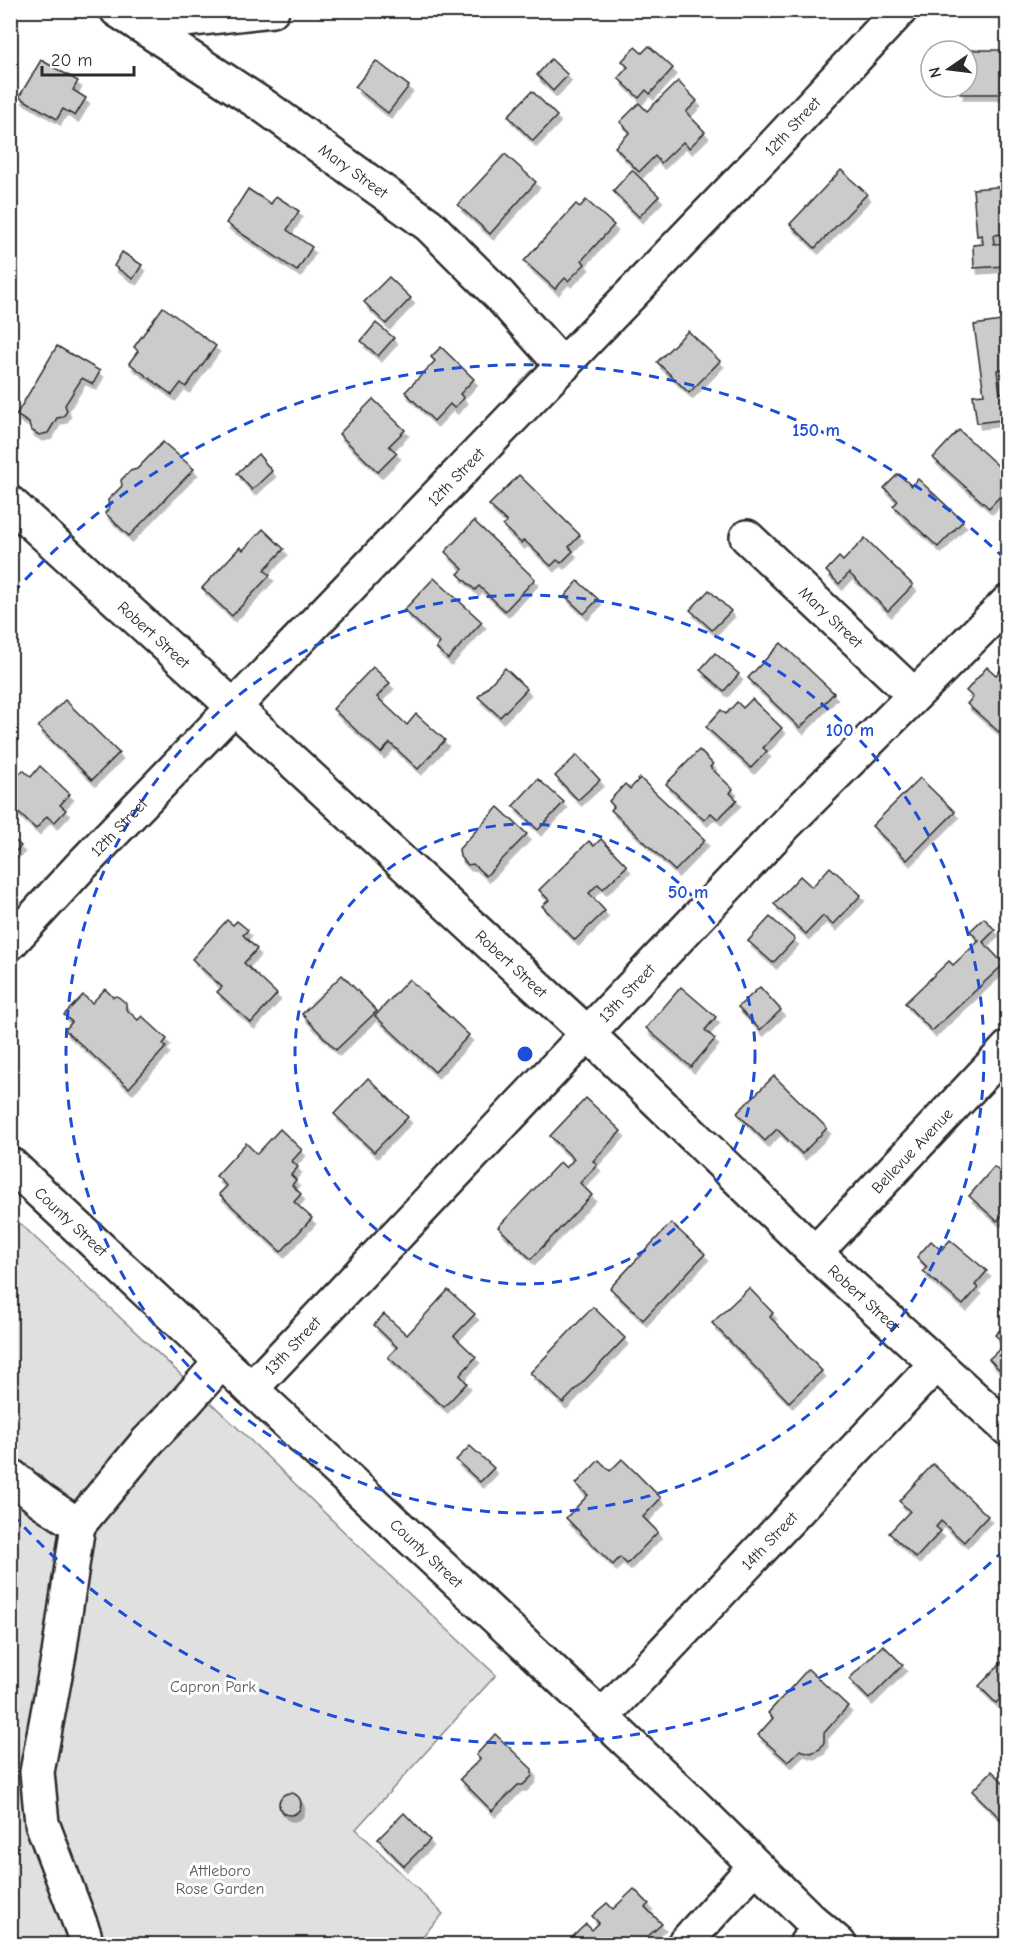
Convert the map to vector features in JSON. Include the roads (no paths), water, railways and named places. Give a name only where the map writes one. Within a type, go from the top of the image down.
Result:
[{"type":"main road","points":[[128,18],[272,10]]},
{"type":"main road","name":"12th Street","points":[[10,943],[87,860],[766,154],[900,10]]},
{"type":"main road","name":"Mary Street","points":[[128,18],[264,106],[429,225],[500,296],[563,366]]},
{"type":"main road","name":"Robert Street","points":[[10,503],[588,1034],[815,1253],[1008,1429]]},
{"type":"main road","name":"Mary Street","points":[[747,537],[914,695]]},
{"type":"main road","name":"13th Street","points":[[250,1389],[787,823],[1008,602]]},
{"type":"main road","name":"Bellevue Avenue","points":[[815,1253],[1008,1048]]},
{"type":"main road","name":"County Street","points":[[10,1164],[602,1718],[755,1866],[822,1939]]},
{"type":"main road","points":[[86,1944],[42,1823],[37,1772],[59,1654],[78,1525],[147,1442],[221,1362]]},
{"type":"main road","name":"14th Street","points":[[602,1718],[936,1364]]},
{"type":"main road","points":[[10,1475],[42,1501],[78,1525]]},
{"type":"main road","points":[[684,1944],[755,1866]]},
{"type":"park label","name":"Capron Park","points":[[213,1686]]},
{"type":"park label","name":"Attleboro Rose Garden","points":[[220,1879]]}]
